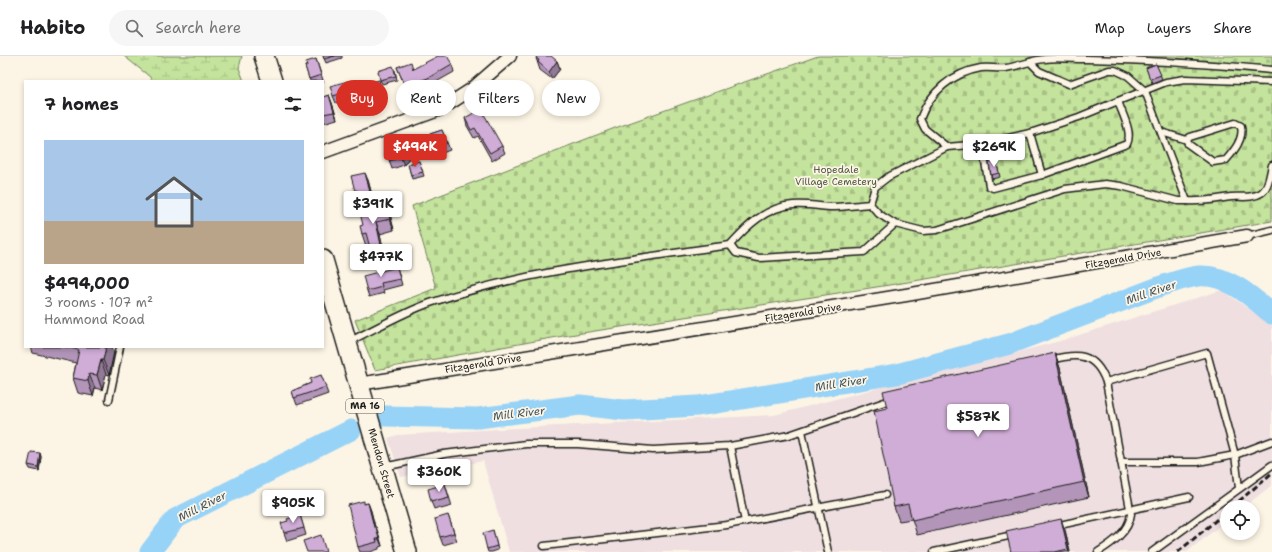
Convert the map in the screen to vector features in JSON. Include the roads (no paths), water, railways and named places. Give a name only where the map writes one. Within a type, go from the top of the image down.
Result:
[{"type":"main road","points":[[264,56],[272,80]]},
{"type":"main road","name":"Mendon Street","points":[[324,263],[407,552]]},
{"type":"street","points":[[324,152],[441,109],[472,89],[510,56]]},
{"type":"street","name":"Fitzgerald Drive","points":[[359,384],[906,295],[1247,236]]},
{"type":"lane","points":[[947,147],[925,129],[920,119],[925,105],[940,88],[960,74],[982,68],[1007,68],[1036,59],[1062,58],[1272,70]]},
{"type":"lane","points":[[1030,62],[1039,71],[1069,84],[1083,80],[1100,72],[1115,70],[1128,76],[1146,91],[1187,201]]},
{"type":"lane","points":[[870,204],[875,187],[888,177],[947,147],[982,144],[1030,133],[1079,117],[1166,82],[1185,80],[1272,82]]},
{"type":"lane","points":[[982,144],[989,186],[993,188],[1042,176],[1127,144],[1130,138],[1129,132],[1118,101]]},
{"type":"lane","points":[[1161,132],[1187,140],[1188,144],[1213,162],[1226,160],[1236,148],[1242,131],[1241,126],[1235,123],[1190,137],[1187,140]]},
{"type":"lane","points":[[1030,133],[1042,176]]},
{"type":"lane","points":[[870,204],[879,214],[895,224],[923,231],[937,230],[1065,189],[1106,184],[1187,201],[1211,201],[1232,197],[1247,197],[1261,194],[1266,187],[1272,165]]},
{"type":"lane","points":[[347,343],[429,304],[483,287],[602,263],[730,245],[742,231],[758,218],[780,207],[794,205],[830,207],[870,204]]},
{"type":"lane","points":[[730,245],[736,253],[759,258],[864,252],[895,224]]},
{"type":"lane","points":[[1247,236],[1272,230]]},
{"type":"lane","points":[[109,400],[120,348]]},
{"type":"lane","points":[[1106,382],[1207,352],[1235,455],[1239,488]]},
{"type":"lane","points":[[1046,361],[1071,356],[1086,357],[1097,366],[1106,382],[1131,510],[1130,519],[1126,528],[1113,542],[1098,552]]},
{"type":"lane","points":[[383,467],[444,454],[526,444],[578,444],[653,450],[730,446],[764,441],[802,431],[877,403],[903,396]]},
{"type":"lane","points":[[802,431],[828,552]]},
{"type":"lane","points":[[1121,462],[1188,463],[1235,455],[1272,441]]},
{"type":"lane","points":[[730,446],[745,522]]},
{"type":"lane","points":[[1152,552],[1272,465]]},
{"type":"lane","points":[[544,546],[745,522],[885,495]]},
{"type":"lane","points":[[1048,528],[1189,497]]},
{"type":"lane","points":[[934,552],[1017,534]]},
{"type":"waterway","name":"Mill River","points":[[385,416],[478,418],[580,405],[624,410],[698,406],[897,374],[1009,344],[1164,285],[1186,278],[1199,276],[1209,276],[1229,283],[1247,294],[1272,314]]},
{"type":"waterway","name":"Mill River","points":[[150,552],[175,519],[351,430]]},
{"type":"railway","points":[[1240,500],[1272,473]]},
{"type":"railway","points":[[1178,552],[1220,517]]},
{"type":"park label","name":"Hopedale Village Cemetery","points":[[836,174]]}]
